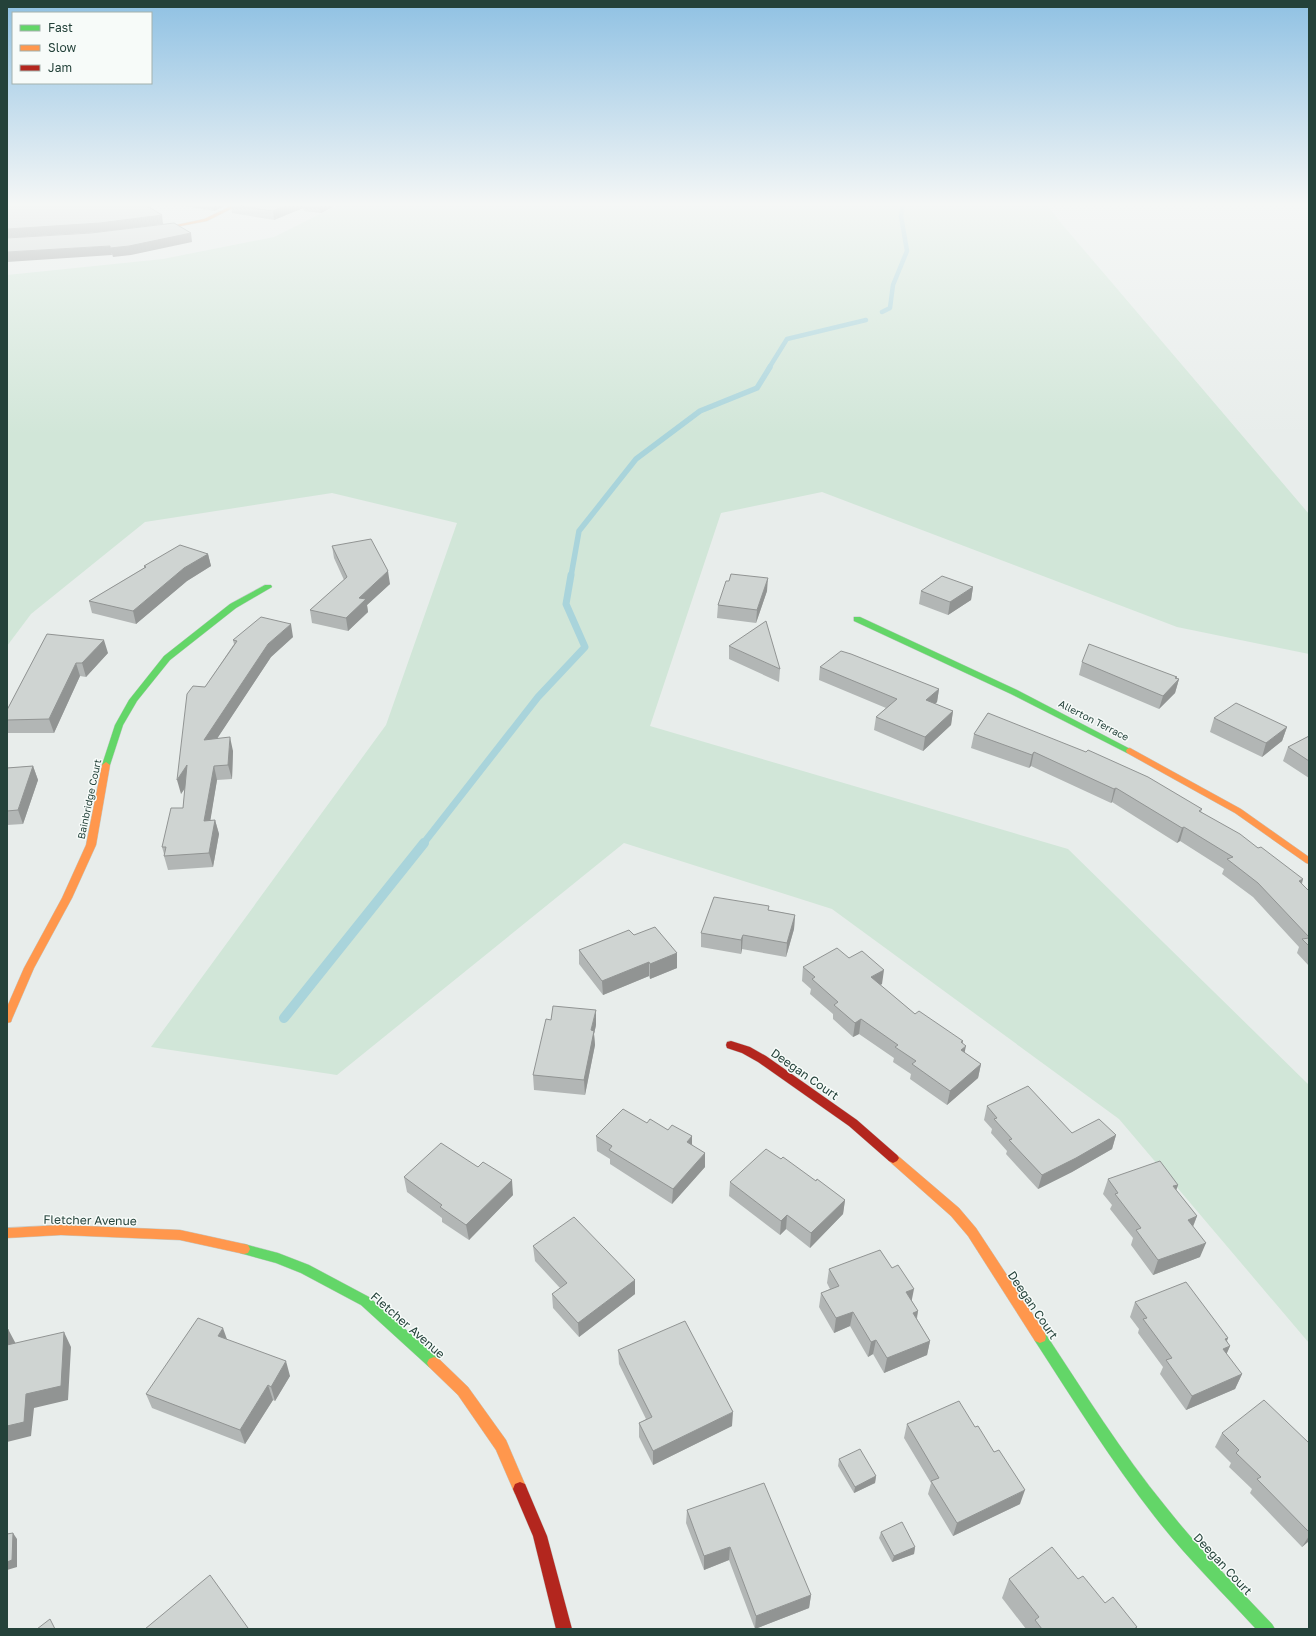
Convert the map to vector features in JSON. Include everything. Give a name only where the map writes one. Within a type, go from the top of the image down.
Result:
[{"type":"street","name":"Bainbridge Court","points":[[7,1019],[29,968],[67,898],[91,845],[105,768],[119,725],[134,700],[167,658],[233,606],[268,587]]},
{"type":"street","name":"Allerton Terrace","points":[[857,619],[1014,692],[1112,741],[1238,811],[1309,861]]},
{"type":"street","name":"Deegan Court","points":[[731,1045],[746,1050],[762,1059],[853,1123],[955,1212],[972,1232],[1000,1277],[1121,1459],[1160,1512],[1194,1552],[1267,1629]]},
{"type":"street","name":"Fletcher Avenue","points":[[7,1233],[61,1230],[180,1235],[235,1246],[278,1258],[304,1269],[365,1301],[418,1347],[463,1391],[501,1445],[540,1536],[564,1629]]},
{"type":"green space","points":[[7,282],[1112,282],[1309,514],[1309,654],[1177,627],[822,492],[721,513],[650,726],[1068,849],[1309,1085],[1309,1343],[1119,1119],[832,909],[624,843],[337,1075],[151,1047],[386,725],[457,523],[332,493],[145,522],[31,614],[7,646]]},
{"type":"building","points":[[371,539],[388,571],[359,598],[366,599],[346,618],[310,610],[347,577],[332,546]]},
{"type":"building","points":[[180,545],[208,554],[184,568],[133,611],[89,601],[146,567],[144,566]]},
{"type":"building","points":[[731,574],[768,578],[757,610],[718,605],[726,581],[729,581]]},
{"type":"building","points":[[942,576],[973,587],[950,602],[921,591]]},
{"type":"building","points":[[261,617],[291,624],[268,644],[204,740],[230,737],[228,765],[214,766],[204,821],[215,820],[209,853],[164,856],[166,847],[162,847],[171,808],[183,808],[187,765],[177,780],[187,694],[193,686],[205,687],[237,641],[233,640]]},
{"type":"building","points":[[766,621],[780,669],[729,646]]},
{"type":"building","points":[[47,634],[104,640],[82,663],[76,663],[49,719],[7,720],[7,710]]},
{"type":"building","points":[[1089,644],[1179,679],[1163,696],[1082,662]]},
{"type":"building","points":[[841,651],[939,689],[926,700],[953,711],[925,737],[876,717],[897,699],[820,667]]},
{"type":"building","points":[[1236,703],[1287,727],[1266,743],[1214,718]]},
{"type":"building","points":[[988,713],[1086,752],[1088,750],[1148,777],[1202,809],[1199,811],[1240,834],[1258,848],[1261,847],[1303,879],[1299,881],[1309,891],[1309,937],[1258,883],[1227,859],[1233,857],[1184,827],[1182,828],[1116,788],[1114,789],[1034,752],[1032,755],[974,734]]},
{"type":"building","points":[[1309,736],[1309,761],[1288,747]]},
{"type":"building","points":[[33,766],[18,810],[7,811],[7,768]]},
{"type":"building","points":[[714,897],[769,906],[768,910],[795,915],[787,943],[743,935],[741,940],[701,933]]},
{"type":"building","points":[[655,927],[677,953],[650,964],[649,962],[602,981],[579,950],[629,930],[634,935]]},
{"type":"building","points":[[1309,938],[1309,946],[1302,939]]},
{"type":"building","points":[[837,948],[849,958],[862,951],[884,970],[871,977],[915,1014],[919,1011],[963,1041],[961,1042],[966,1046],[961,1050],[981,1064],[950,1091],[912,1064],[916,1061],[895,1047],[898,1045],[861,1019],[855,1023],[834,1005],[838,1002],[812,979],[815,977],[803,967]]},
{"type":"building","points":[[553,1006],[596,1010],[591,1030],[594,1031],[584,1080],[533,1075],[546,1019],[551,1020]]},
{"type":"building","points":[[1028,1086],[1072,1133],[1099,1119],[1116,1135],[1076,1158],[1042,1175],[1009,1140],[1012,1139],[994,1119],[997,1118],[987,1106]]},
{"type":"building","points":[[623,1109],[647,1123],[650,1119],[668,1130],[672,1125],[692,1136],[687,1142],[705,1153],[673,1189],[609,1150],[612,1146],[596,1136]]},
{"type":"building","points":[[441,1143],[478,1167],[483,1162],[512,1180],[466,1225],[440,1207],[442,1205],[404,1177]]},
{"type":"building","points":[[766,1149],[781,1159],[783,1157],[816,1181],[817,1179],[845,1200],[811,1233],[787,1215],[781,1221],[730,1182]]},
{"type":"building","points":[[1160,1161],[1178,1185],[1173,1186],[1197,1216],[1188,1220],[1206,1243],[1158,1260],[1136,1230],[1141,1228],[1115,1194],[1118,1193],[1108,1179]]},
{"type":"building","points":[[574,1217],[635,1280],[578,1323],[552,1294],[567,1283],[533,1246]]},
{"type":"building","points":[[880,1250],[892,1268],[898,1265],[914,1289],[906,1292],[918,1311],[913,1313],[930,1341],[887,1358],[876,1340],[871,1342],[853,1312],[836,1318],[821,1293],[839,1286],[829,1269]]},
{"type":"building","points":[[1186,1282],[1228,1338],[1225,1339],[1230,1346],[1223,1349],[1242,1374],[1192,1396],[1166,1360],[1172,1358],[1143,1319],[1147,1318],[1135,1302]]},
{"type":"building","points":[[198,1318],[223,1328],[218,1336],[286,1361],[271,1387],[268,1385],[240,1430],[146,1394]]},
{"type":"building","points":[[685,1321],[733,1412],[653,1451],[639,1423],[652,1417],[618,1350]]},
{"type":"building","points":[[64,1332],[61,1386],[26,1394],[24,1422],[7,1426],[7,1345]]},
{"type":"building","points":[[1264,1400],[1309,1443],[1309,1532],[1257,1479],[1261,1477],[1236,1453],[1239,1450],[1222,1433]]},
{"type":"building","points":[[959,1401],[975,1427],[978,1426],[994,1452],[999,1450],[1025,1490],[957,1523],[931,1481],[939,1478],[907,1424]]},
{"type":"building","points":[[860,1449],[876,1476],[855,1487],[839,1459]]},
{"type":"building","points":[[764,1483],[811,1595],[756,1616],[730,1547],[704,1556],[687,1510]]},
{"type":"building","points":[[902,1522],[915,1547],[894,1556],[881,1532]]},
{"type":"building","points":[[13,1533],[12,1560],[7,1562],[7,1534]]},
{"type":"building","points":[[1052,1547],[1078,1579],[1083,1576],[1105,1603],[1113,1597],[1137,1627],[1134,1629],[1042,1629],[1035,1620],[1039,1617],[1009,1579]]},
{"type":"building","points":[[210,1575],[248,1628],[247,1629],[145,1629]]},
{"type":"building","points":[[50,1619],[55,1629],[37,1629]]},
{"type":"waterway","points":[[882,312],[890,308],[894,282]]},
{"type":"waterway","points":[[769,368],[787,339],[866,320]]},
{"type":"waterway","points":[[571,576],[579,531],[636,459],[700,411],[757,388],[770,367]]},
{"type":"waterway","points":[[423,844],[538,697],[585,647],[566,604],[571,575]]},
{"type":"waterway","points":[[284,1018],[424,843]]},
{"type":"traffic: fast","points":[[106,765],[119,725],[133,700],[167,658],[233,606],[268,587]]},
{"type":"traffic: fast","points":[[857,619],[1014,692],[1130,751]]},
{"type":"traffic: fast","points":[[244,1249],[278,1258],[305,1269],[365,1301],[434,1363]]},
{"type":"traffic: fast","points":[[1040,1337],[1113,1448],[1160,1512],[1199,1557],[1267,1629]]},
{"type":"traffic: slow","points":[[1130,751],[1238,811],[1309,861]]},
{"type":"traffic: slow","points":[[7,1019],[29,968],[67,898],[91,845],[106,765]]},
{"type":"traffic: slow","points":[[893,1158],[955,1212],[972,1232],[1040,1337]]},
{"type":"traffic: slow","points":[[7,1233],[61,1230],[180,1235],[244,1249]]},
{"type":"traffic: slow","points":[[434,1363],[463,1391],[501,1445],[520,1489]]},
{"type":"traffic: jam","points":[[731,1045],[746,1050],[762,1059],[853,1123],[893,1158]]},
{"type":"traffic: jam","points":[[520,1489],[540,1536],[564,1629]]}]
